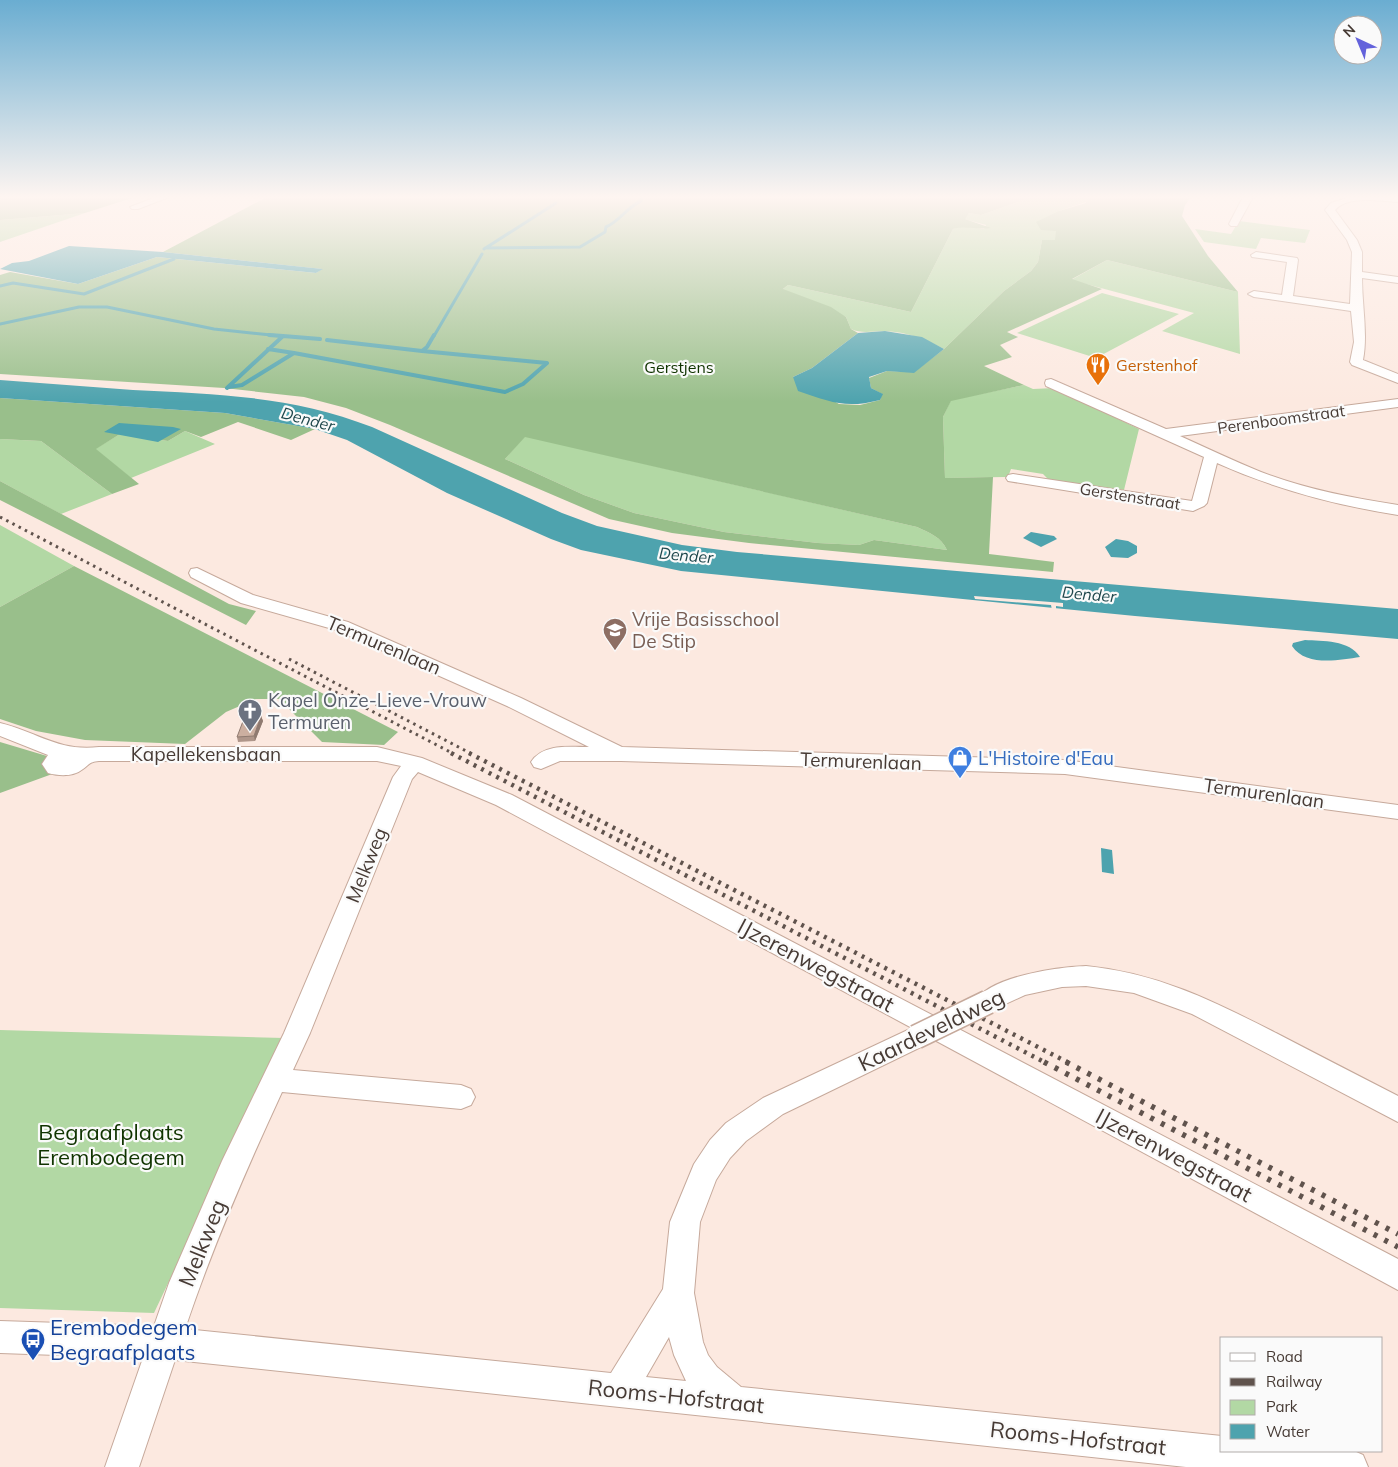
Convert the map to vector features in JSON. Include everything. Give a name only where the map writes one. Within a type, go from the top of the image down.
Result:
[{"type":"street","points":[[1287,299],[1292,265]]},
{"type":"street","points":[[1357,265],[1356,308],[1360,342],[1356,362],[1398,379]]},
{"type":"street","points":[[1357,274],[1398,280]]},
{"type":"street","points":[[1254,294],[1356,308]]},
{"type":"street","points":[[1051,383],[1212,456],[1282,484],[1359,504],[1398,510]]},
{"type":"street","name":"Perenboomstraat","points":[[1163,434],[1398,403]]},
{"type":"street","name":"Gerstenstraat","points":[[1013,478],[1193,506],[1199,503],[1212,456]]},
{"type":"street","name":"Termurenlaan","points":[[197,574],[247,599],[299,612],[342,626],[514,702],[621,754]]},
{"type":"street","name":"Kapellekensbaan","points":[[0,729],[72,754],[377,754],[415,763]]},
{"type":"street","name":"Termurenlaan","points":[[542,762],[556,754],[621,754],[1066,767],[1398,812]]},
{"type":"street","name":"IJzerenwegstraat","points":[[415,763],[512,804],[1398,1275]]},
{"type":"street","name":"Melkweg","points":[[122,1467],[185,1283],[236,1161],[297,1033],[402,777],[415,763]]},
{"type":"street","name":"Kaardeveldweg","points":[[620,1390],[678,1293],[685,1222],[704,1173],[720,1149],[754,1118],[773,1106],[1017,988],[1040,981],[1064,977],[1111,978],[1172,993],[1398,1110]]},
{"type":"street","points":[[274,1080],[461,1097]]},
{"type":"street","points":[[678,1293],[689,1353],[695,1366],[714,1389],[736,1402]]},
{"type":"street","name":"Rooms-Hofstraat","points":[[0,1337],[164,1343],[1351,1467]]},
{"type":"green space","name":"Gerstjens","points":[[132,265],[241,265],[316,273],[322,269],[289,265],[935,265],[911,312],[788,285],[783,289],[831,307],[846,317],[851,329],[858,333],[812,368],[793,377],[839,404],[860,405],[880,400],[882,394],[871,388],[869,378],[887,371],[914,372],[944,349],[1004,291],[1031,271],[1035,265],[1097,265],[1072,279],[1102,289],[1007,332],[1018,337],[1000,345],[1012,357],[984,366],[1024,385],[951,401],[943,417],[945,478],[993,477],[989,554],[1054,562],[1053,572],[749,543],[672,533],[609,519],[390,425],[346,408],[304,397],[224,388],[0,374],[0,275],[10,272],[78,284]],"holes":[[[525,437],[917,527],[931,533],[947,550],[874,540],[859,545],[818,543],[724,532],[634,513],[584,495],[505,459]]]},
{"type":"green space","points":[[935,265],[1035,265],[1031,271],[1004,291],[944,349],[908,334],[885,331],[855,331],[851,329],[846,317],[782,290],[788,285],[911,312]]},
{"type":"green space","points":[[1097,265],[1129,265],[1238,292],[1240,354],[1162,331],[1194,313],[1071,280]]},
{"type":"green space","name":"Gerstjens","points":[[1129,265],[1216,265],[1238,292]]},
{"type":"green space","points":[[1102,293],[1179,314],[1096,358],[1017,333]]},
{"type":"green space","points":[[1024,385],[1033,389],[1054,388],[1139,429],[1124,490],[1049,480],[1043,474],[1011,469],[1008,477],[945,478],[943,417],[951,400]]},
{"type":"green space","points":[[0,398],[225,413],[315,429],[291,440],[238,422],[201,437],[185,431],[168,441],[120,434],[96,449],[139,484],[112,494],[41,441],[0,439]]},
{"type":"green space","points":[[185,431],[215,444],[131,478],[95,449],[120,434],[168,441]]},
{"type":"green space","points":[[525,436],[917,527],[931,533],[947,550],[874,540],[859,545],[818,543],[724,532],[634,513],[584,495],[505,459]]},
{"type":"green space","points":[[0,439],[41,441],[112,494],[61,514],[0,481]]},
{"type":"green space","points":[[0,481],[229,604],[256,611],[246,625],[0,500]]},
{"type":"green space","points":[[0,525],[74,566],[0,607]]},
{"type":"green space","points":[[74,566],[398,732],[384,745],[322,742],[279,699],[256,699],[226,712],[185,744],[85,740],[36,731],[0,719],[0,607]]},
{"type":"green space","points":[[0,742],[77,765],[0,793]]},
{"type":"green space","name":"Begraafplaats Erembodegem","points":[[0,1030],[284,1038],[154,1313],[0,1308]]},
{"type":"water","points":[[7,265],[132,265],[78,284],[0,269]]},
{"type":"water","points":[[241,265],[290,265],[323,269],[316,273]]},
{"type":"water","points":[[885,331],[922,337],[944,349],[914,373],[887,371],[869,377],[871,388],[883,394],[880,400],[868,403],[847,404],[829,401],[798,391],[793,377],[812,368],[858,333]]},
{"type":"water","name":"Dender","points":[[0,380],[224,395],[254,398],[313,409],[372,427],[562,513],[597,526],[682,545],[737,552],[1398,609],[1398,639],[1135,616],[681,571],[581,550],[551,539],[447,493],[347,440],[315,429],[225,413],[0,398]]},
{"type":"water","points":[[119,423],[181,429],[158,442],[104,432]]},
{"type":"water","points":[[1031,532],[1054,536],[1057,539],[1041,547],[1023,538]]},
{"type":"water","points":[[1116,539],[1128,541],[1137,546],[1137,553],[1128,558],[1111,557],[1105,547]]},
{"type":"water","points":[[1305,640],[1343,644],[1350,647],[1360,657],[1342,660],[1314,660],[1298,653],[1292,646],[1293,643]]},
{"type":"water","points":[[1101,848],[1112,850],[1114,874],[1102,872]]},
{"type":"pier","points":[[974,596],[1063,603],[1063,607],[1056,606],[1056,610],[1052,610],[1051,605],[975,599]]},
{"type":"building","points":[[245,716],[261,716],[254,736],[237,737]]},
{"type":"waterway","points":[[0,286],[13,283],[84,294],[157,265]]},
{"type":"waterway","points":[[434,336],[475,265]]},
{"type":"waterway","points":[[0,324],[79,307],[107,307],[214,329],[277,336]]},
{"type":"waterway","points":[[269,335],[277,336]]},
{"type":"waterway","points":[[422,351],[427,347],[434,335]]},
{"type":"waterway","points":[[277,336],[283,336]]},
{"type":"waterway","points":[[277,336],[281,336]]},
{"type":"waterway","points":[[269,349],[283,336]]},
{"type":"waterway","points":[[283,336],[320,339]]},
{"type":"waterway","points":[[327,340],[422,351]]},
{"type":"waterway","points":[[227,388],[269,349]]},
{"type":"waterway","points":[[269,349],[294,353]]},
{"type":"waterway","points":[[294,353],[505,392],[523,384],[547,363],[422,351]]},
{"type":"waterway","points":[[229,387],[242,385],[294,353]]},
{"type":"railway","points":[[0,517],[454,754]]},
{"type":"railway","points":[[289,659],[472,754]]},
{"type":"railway","points":[[451,753],[1046,1063]]},
{"type":"railway","points":[[469,753],[1069,1063]]},
{"type":"railway","points":[[1044,1062],[1398,1247]]},
{"type":"railway","points":[[1066,1062],[1398,1234]]},
{"type":"place","name":"Gerstenhof","points":[[1098,386]]},
{"type":"place","name":"Vrije Basisschool De Stip","points":[[615,651]]},
{"type":"place","name":"Kapel Onze-Lieve-Vrouw Termuren","points":[[250,732]]},
{"type":"place","name":"L'Histoire d'Eau","points":[[960,779]]},
{"type":"place","name":"Erembodegem Begraafplaats","points":[[33,1361]]}]
